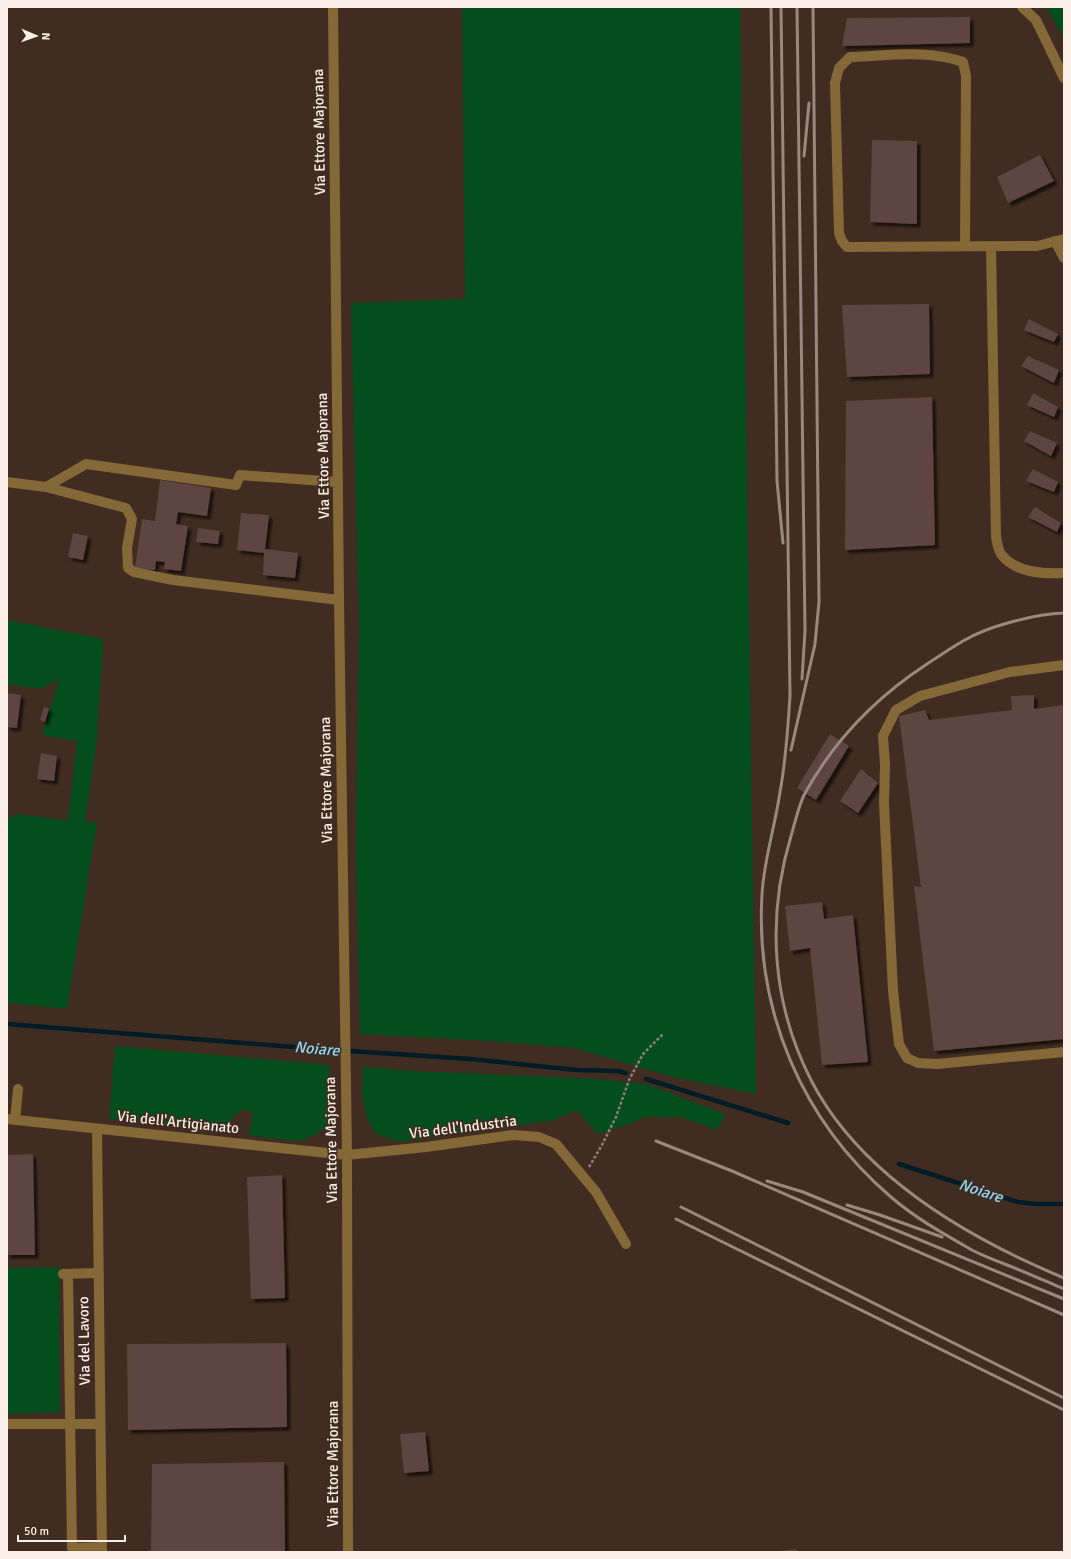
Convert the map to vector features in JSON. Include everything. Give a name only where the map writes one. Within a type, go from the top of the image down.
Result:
[{"type":"street","name":"Via Ettore Majorana","points":[[333,7],[339,600],[347,1155],[348,1552]]},
{"type":"street","points":[[1022,7],[1036,20],[1064,78]]},
{"type":"street","points":[[965,246],[966,76],[963,62],[950,57],[922,54],[850,57],[839,68],[835,83],[839,233],[847,246],[991,247],[1037,246],[1059,240],[1064,258]]},
{"type":"street","points":[[991,247],[996,537],[1001,554],[1015,567],[1045,574],[1064,573]]},
{"type":"street","points":[[46,487],[86,464],[236,485],[240,475],[338,482]]},
{"type":"street","points":[[7,482],[46,487],[126,508],[132,519],[126,548],[128,568],[134,572],[173,580],[339,600]]},
{"type":"street","points":[[1064,664],[1010,672],[920,696],[896,710],[883,736],[885,765],[884,803],[893,991],[900,1044],[907,1058],[918,1063],[936,1064],[1064,1052]]},
{"type":"street","points":[[11,1119],[18,1090]]},
{"type":"street","name":"Via dell'Artigianato","points":[[11,1119],[347,1155]]},
{"type":"street","name":"Via del Lavoro","points":[[97,1129],[102,1549]]},
{"type":"street","name":"Via dell'Industria","points":[[347,1155],[426,1147],[513,1135],[539,1137],[556,1144],[596,1192],[626,1244]]},
{"type":"street","points":[[98,1273],[66,1274],[72,1548],[102,1549]]},
{"type":"street","points":[[7,1424],[100,1424]]},
{"type":"path","points":[[582,1175],[602,1145],[616,1117],[629,1080],[643,1054],[663,1034]]},
{"type":"green space","points":[[462,7],[740,7],[756,1094],[673,1077],[574,1048],[490,1041],[360,1034],[356,847],[359,621],[351,303],[465,299]]},
{"type":"green space","points":[[1046,7],[1064,7],[1064,38]]},
{"type":"green space","points":[[7,620],[103,639],[97,739],[85,821],[97,823],[67,1009],[7,1003],[7,820],[16,814],[68,820],[77,741],[42,735],[59,679],[40,689],[7,684]]},
{"type":"green space","points":[[115,1046],[329,1065],[329,1120],[323,1130],[306,1139],[296,1141],[251,1136],[248,1129],[252,1125],[252,1112],[244,1109],[234,1115],[226,1131],[109,1119]]},
{"type":"green space","points":[[363,1067],[412,1071],[585,1078],[646,1084],[725,1114],[717,1130],[681,1117],[643,1117],[635,1122],[598,1134],[576,1110],[555,1120],[399,1142],[376,1134],[366,1116],[362,1094]]},
{"type":"green space","points":[[59,1267],[60,1412],[7,1414],[7,1268]]},
{"type":"building","points":[[970,17],[970,43],[842,46],[847,18]]},
{"type":"building","points":[[872,140],[917,141],[917,224],[870,222]]},
{"type":"building","points":[[1040,155],[1054,181],[1008,203],[997,177]]},
{"type":"building","points":[[929,304],[930,374],[847,377],[842,305]]},
{"type":"building","points":[[1029,319],[1058,334],[1054,342],[1024,330]]},
{"type":"building","points":[[1028,356],[1059,370],[1054,383],[1021,366]]},
{"type":"building","points":[[1033,393],[1058,407],[1054,417],[1027,405]]},
{"type":"building","points":[[932,397],[935,545],[845,550],[846,401]]},
{"type":"building","points":[[1030,431],[1057,443],[1051,456],[1024,441]]},
{"type":"building","points":[[1033,469],[1058,482],[1054,492],[1026,481]]},
{"type":"building","points":[[160,480],[211,488],[207,516],[178,512],[176,524],[188,526],[181,571],[164,569],[165,562],[156,561],[155,570],[135,568],[142,519],[155,521]]},
{"type":"building","points":[[1035,507],[1061,523],[1057,532],[1028,517]]},
{"type":"building","points":[[241,513],[269,515],[265,549],[298,553],[295,578],[263,575],[264,553],[237,550]]},
{"type":"building","points":[[198,528],[220,531],[218,544],[196,542]]},
{"type":"building","points":[[73,533],[88,536],[83,560],[68,557]]},
{"type":"building","points":[[7,693],[21,695],[17,728],[7,727]]},
{"type":"building","points":[[1034,695],[1034,709],[1064,705],[1064,1039],[934,1051],[914,886],[921,887],[899,716],[925,710],[929,720],[1012,710],[1011,696]]},
{"type":"building","points":[[44,707],[49,708],[45,722],[40,720]]},
{"type":"building","points":[[830,734],[849,746],[816,800],[797,788]]},
{"type":"building","points":[[41,753],[57,756],[54,781],[37,779]]},
{"type":"building","points":[[861,769],[878,783],[858,813],[840,801]]},
{"type":"building","points":[[822,902],[824,919],[853,915],[868,1062],[822,1065],[810,948],[790,951],[785,906]]},
{"type":"building","points":[[33,1154],[35,1255],[7,1255],[7,1155]]},
{"type":"building","points":[[282,1175],[285,1298],[251,1299],[247,1177]]},
{"type":"building","points":[[286,1343],[287,1427],[128,1430],[127,1344]]},
{"type":"building","points":[[425,1432],[429,1471],[404,1473],[400,1434]]},
{"type":"building","points":[[284,1462],[285,1552],[151,1552],[152,1464]]},
{"type":"building","points":[[796,1549],[797,1552],[780,1552],[780,1551]]},
{"type":"waterway","name":"Noiare","points":[[7,1024],[306,1048],[470,1059],[577,1070],[618,1071],[626,1073]]},
{"type":"waterway","name":"Noiare","points":[[646,1079],[788,1123]]},
{"type":"waterway","name":"Noiare","points":[[899,1164],[1018,1202],[1064,1204]]},
{"type":"railway","points":[[781,7],[790,696],[784,768],[765,868],[762,894],[762,937],[767,980],[776,1021],[790,1061],[809,1099],[832,1134],[860,1167],[891,1197],[900,1205],[940,1232],[979,1254],[1064,1289]]},
{"type":"railway","points":[[797,7],[805,631],[802,679]]},
{"type":"railway","points":[[791,750],[815,644],[819,602],[813,7]]},
{"type":"railway","points":[[771,8],[777,481],[783,543]]},
{"type":"railway","points":[[804,156],[809,103]]},
{"type":"railway","points":[[1064,613],[1026,618],[985,630],[963,641],[908,677],[890,691],[842,738],[816,775],[804,795],[798,810],[783,867],[778,899],[776,930],[777,961],[781,992],[788,1023],[812,1082],[833,1116],[859,1147],[888,1175],[921,1201],[991,1244],[1064,1278]]},
{"type":"railway","points":[[656,1141],[732,1171],[1064,1315]]},
{"type":"railway","points":[[767,1181],[803,1192],[1064,1299]]},
{"type":"railway","points":[[847,1205],[942,1237]]},
{"type":"railway","points":[[681,1207],[1064,1398]]},
{"type":"railway","points":[[676,1219],[1064,1410]]}]
